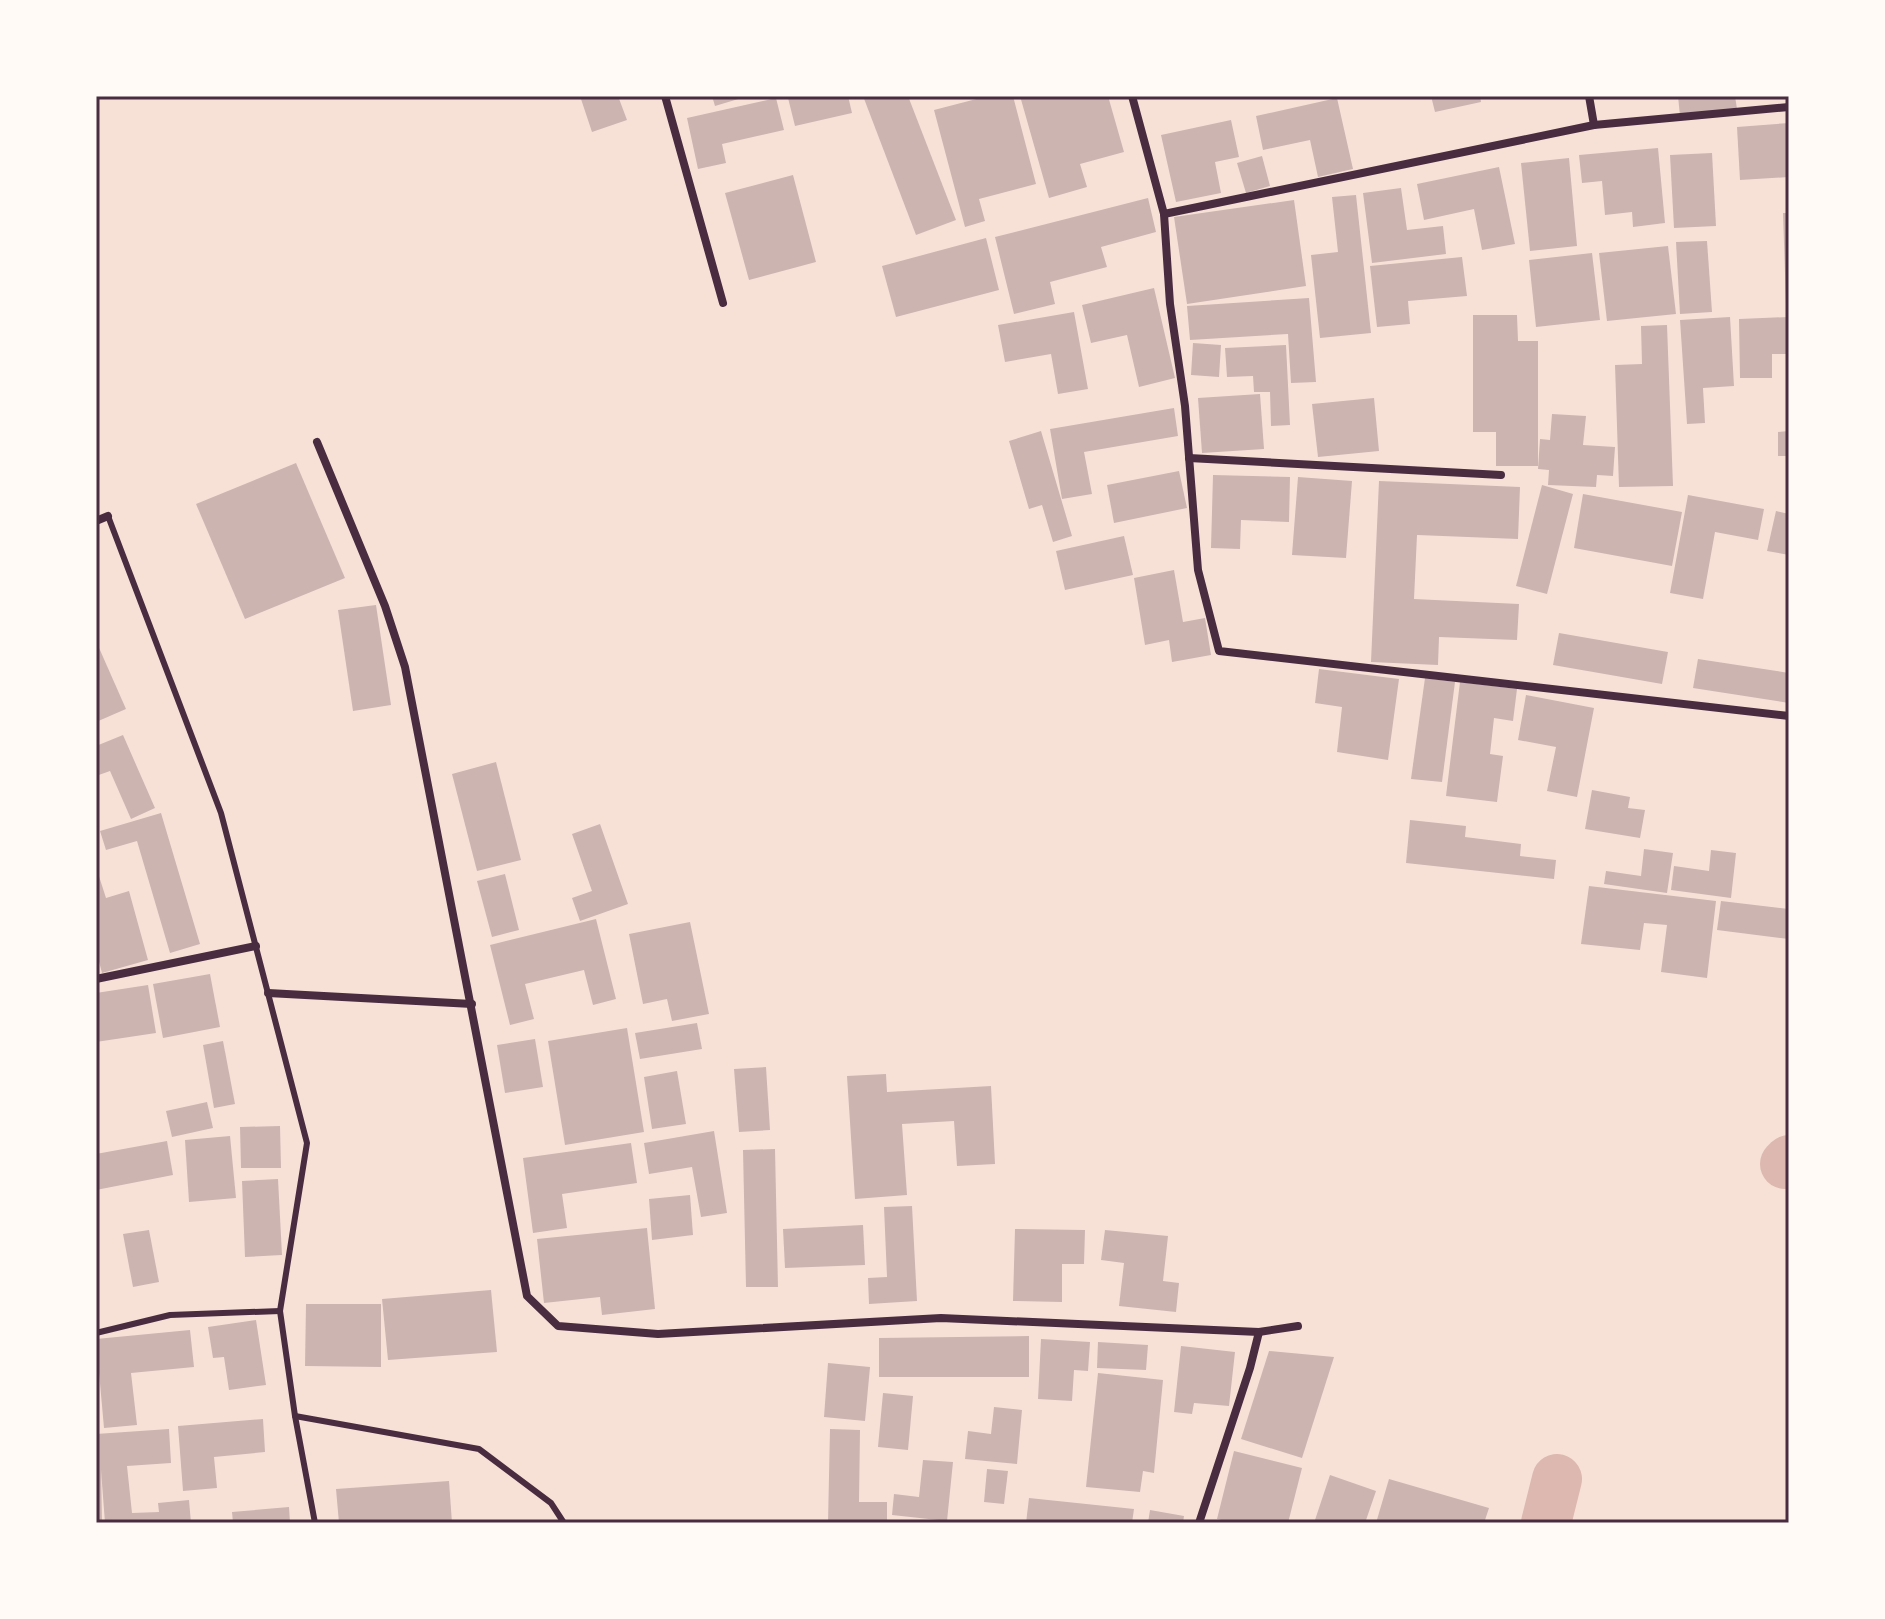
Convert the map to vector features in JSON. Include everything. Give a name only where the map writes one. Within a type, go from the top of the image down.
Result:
[{"type":"street","points":[[665,96],[723,303]]},
{"type":"street","points":[[1132,96],[1164,214],[1170,304],[1185,406],[1198,570],[1219,651],[1789,716]]},
{"type":"street","points":[[1589,96],[1594,125]]},
{"type":"street","points":[[1164,214],[1594,125],[1789,107]]},
{"type":"street","points":[[317,442],[385,606],[405,667],[527,1296],[558,1326],[658,1334],[941,1318],[1259,1332],[1298,1326]]},
{"type":"street","points":[[1189,458],[1501,475]]},
{"type":"street","points":[[96,521],[108,516]]},
{"type":"street","points":[[96,979],[256,946]]},
{"type":"street","points":[[268,993],[472,1004]]},
{"type":"street","points":[[1199,1523],[1259,1332]]},
{"type":"lane","points":[[108,516],[221,813],[307,1143],[280,1311],[315,1523]]},
{"type":"lane","points":[[96,1333],[170,1315],[280,1311]]},
{"type":"lane","points":[[295,1416],[479,1449],[551,1503],[564,1523]]},
{"type":"building","points":[[580,96],[618,96],[627,120],[592,132]]},
{"type":"building","points":[[712,96],[745,96],[745,97],[715,106]]},
{"type":"building","points":[[848,96],[852,113],[795,126],[788,98]]},
{"type":"building","points":[[863,96],[908,96],[956,220],[916,235]]},
{"type":"building","points":[[988,96],[1013,96],[1036,184],[979,199],[985,221],[965,227],[934,110]]},
{"type":"building","points":[[1020,96],[1108,96],[1124,152],[1080,164],[1087,187],[1049,198]]},
{"type":"building","points":[[1431,96],[1480,96],[1481,102],[1435,112]]},
{"type":"building","points":[[1678,96],[1735,96],[1737,109],[1680,116]]},
{"type":"building","points":[[776,98],[784,130],[722,144],[726,163],[698,169],[687,118]]},
{"type":"building","points":[[1337,98],[1353,169],[1318,177],[1310,140],[1263,150],[1256,116]]},
{"type":"building","points":[[1231,120],[1239,157],[1215,162],[1221,193],[1176,202],[1161,135]]},
{"type":"building","points":[[1789,123],[1789,177],[1740,180],[1737,127]]},
{"type":"building","points":[[1658,148],[1665,223],[1633,227],[1632,212],[1605,215],[1602,181],[1582,183],[1579,155]]},
{"type":"building","points":[[1712,153],[1716,226],[1674,228],[1670,155]]},
{"type":"building","points":[[1262,156],[1270,186],[1246,193],[1237,163]]},
{"type":"building","points":[[1569,158],[1577,246],[1530,251],[1521,163]]},
{"type":"building","points":[[1499,167],[1515,244],[1482,250],[1474,209],[1424,220],[1417,184]]},
{"type":"building","points":[[793,175],[816,262],[749,280],[725,193]]},
{"type":"building","points":[[1401,188],[1407,230],[1443,226],[1446,254],[1372,263],[1363,193]]},
{"type":"building","points":[[1356,195],[1371,333],[1320,338],[1311,255],[1338,252],[1332,197]]},
{"type":"building","points":[[1148,198],[1156,232],[1101,247],[1107,267],[1050,282],[1055,304],[1014,314],[995,237]]},
{"type":"building","points":[[1294,200],[1306,286],[1187,304],[1174,217]]},
{"type":"building","points":[[1783,213],[1789,213],[1789,303],[1786,303]]},
{"type":"building","points":[[986,238],[999,290],[896,317],[882,266]]},
{"type":"building","points":[[1707,241],[1712,312],[1680,314],[1676,242]]},
{"type":"building","points":[[1668,246],[1676,314],[1607,321],[1599,253]]},
{"type":"building","points":[[1592,253],[1600,320],[1536,327],[1529,260]]},
{"type":"building","points":[[1462,257],[1467,296],[1408,301],[1410,324],[1377,327],[1370,266]]},
{"type":"building","points":[[1154,288],[1175,378],[1139,387],[1127,335],[1091,343],[1082,305]]},
{"type":"building","points":[[1309,298],[1316,382],[1291,383],[1288,334],[1190,340],[1187,306]]},
{"type":"building","points":[[1074,312],[1088,389],[1058,394],[1051,354],[1005,362],[998,325]]},
{"type":"building","points":[[1473,315],[1517,315],[1518,341],[1538,341],[1538,466],[1496,466],[1496,432],[1473,432]]},
{"type":"building","points":[[1730,317],[1734,386],[1703,388],[1705,423],[1687,424],[1680,320]]},
{"type":"building","points":[[1789,317],[1789,354],[1772,354],[1772,378],[1740,378],[1739,319]]},
{"type":"building","points":[[1667,325],[1673,486],[1619,487],[1615,365],[1642,364],[1641,326]]},
{"type":"building","points":[[1193,343],[1221,345],[1219,377],[1191,375]]},
{"type":"building","points":[[1286,345],[1290,425],[1271,426],[1270,392],[1254,392],[1253,376],[1227,377],[1225,348]]},
{"type":"building","points":[[1260,394],[1264,449],[1202,453],[1198,398]]},
{"type":"building","points":[[1374,398],[1379,451],[1318,457],[1312,404]]},
{"type":"building","points":[[1174,408],[1178,436],[1084,452],[1092,494],[1062,499],[1050,429]]},
{"type":"building","points":[[1552,414],[1586,416],[1583,445],[1615,447],[1613,476],[1597,475],[1596,487],[1548,485],[1549,470],[1538,469],[1540,439],[1550,440]]},
{"type":"building","points":[[1041,431],[1072,536],[1053,542],[1042,505],[1029,509],[1009,441]]},
{"type":"building","points":[[1789,431],[1789,456],[1778,456],[1778,432]]},
{"type":"building","points":[[296,463],[345,578],[245,619],[196,504]]},
{"type":"building","points":[[1179,471],[1187,508],[1114,523],[1107,485]]},
{"type":"building","points":[[1213,475],[1290,477],[1289,522],[1241,520],[1240,549],[1211,548]]},
{"type":"building","points":[[1298,477],[1352,481],[1346,558],[1292,555]]},
{"type":"building","points":[[1379,481],[1520,487],[1518,539],[1417,535],[1414,599],[1519,604],[1517,640],[1439,637],[1438,665],[1371,662]]},
{"type":"building","points":[[1542,485],[1573,494],[1547,594],[1516,586]]},
{"type":"building","points":[[1583,494],[1682,512],[1672,566],[1574,548]]},
{"type":"building","points":[[1688,495],[1764,509],[1758,540],[1715,532],[1703,599],[1670,593]]},
{"type":"building","points":[[1776,511],[1789,514],[1789,555],[1767,551]]},
{"type":"building","points":[[1124,536],[1133,575],[1065,590],[1056,551]]},
{"type":"building","points":[[1174,570],[1183,622],[1205,618],[1211,655],[1172,662],[1169,640],[1145,645],[1134,578]]},
{"type":"building","points":[[376,605],[391,705],[353,711],[338,610]]},
{"type":"building","points":[[1559,633],[1668,652],[1662,684],[1553,665]]},
{"type":"building","points":[[96,641],[126,709],[96,722]]},
{"type":"building","points":[[1698,659],[1789,673],[1789,703],[1693,688]]},
{"type":"building","points":[[1319,669],[1399,679],[1388,760],[1337,752],[1342,707],[1315,703]]},
{"type":"building","points":[[1425,678],[1455,682],[1442,782],[1411,779]]},
{"type":"building","points":[[1460,682],[1517,689],[1513,721],[1494,718],[1490,754],[1503,756],[1497,802],[1446,796]]},
{"type":"building","points":[[1526,695],[1594,708],[1577,797],[1547,791],[1556,747],[1518,740]]},
{"type":"building","points":[[123,735],[155,808],[131,819],[110,771],[96,776],[96,746]]},
{"type":"building","points":[[496,762],[521,860],[477,871],[452,774]]},
{"type":"building","points":[[1592,790],[1630,797],[1628,808],[1645,810],[1640,838],[1585,829]]},
{"type":"building","points":[[161,813],[200,944],[170,953],[137,841],[106,850],[100,831]]},
{"type":"building","points":[[1410,820],[1466,826],[1465,837],[1521,844],[1520,856],[1556,860],[1554,879],[1406,863]]},
{"type":"building","points":[[600,824],[628,904],[580,921],[572,898],[592,891],[572,834]]},
{"type":"building","points":[[1644,849],[1673,853],[1667,893],[1604,884],[1606,871],[1641,876]]},
{"type":"building","points":[[1711,850],[1736,853],[1731,898],[1671,890],[1674,866],[1709,871]]},
{"type":"building","points":[[96,867],[106,898],[129,891],[148,960],[102,973],[96,950]]},
{"type":"building","points":[[505,874],[519,930],[492,937],[477,881]]},
{"type":"building","points":[[1589,886],[1716,901],[1707,978],[1661,972],[1667,925],[1644,923],[1640,950],[1581,944]]},
{"type":"building","points":[[1721,901],[1789,909],[1789,939],[1717,930]]},
{"type":"building","points":[[596,919],[616,999],[593,1005],[584,970],[525,984],[534,1019],[510,1025],[490,945]]},
{"type":"building","points":[[690,922],[709,1014],[672,1021],[667,999],[643,1004],[629,934]]},
{"type":"building","points":[[210,974],[220,1027],[163,1038],[153,984]]},
{"type":"building","points":[[148,985],[156,1033],[96,1042],[96,993]]},
{"type":"building","points":[[697,1023],[702,1049],[640,1059],[635,1033]]},
{"type":"building","points":[[627,1028],[644,1132],[565,1145],[548,1041]]},
{"type":"building","points":[[535,1039],[543,1087],[505,1093],[497,1045]]},
{"type":"building","points":[[223,1041],[235,1104],[214,1108],[203,1045]]},
{"type":"building","points":[[766,1067],[770,1130],[739,1132],[734,1069]]},
{"type":"building","points":[[677,1071],[686,1124],[652,1129],[644,1077]]},
{"type":"building","points":[[886,1074],[887,1092],[991,1086],[995,1164],[957,1166],[954,1121],[902,1124],[907,1195],[855,1199],[847,1076]]},
{"type":"building","points":[[207,1102],[213,1128],[172,1137],[166,1111]]},
{"type":"building","points":[[280,1126],[281,1168],[241,1168],[240,1127]]},
{"type":"building","points":[[714,1131],[727,1213],[701,1217],[692,1167],[649,1174],[644,1143]]},
{"type":"building","points":[[230,1136],[236,1198],[189,1202],[185,1140]]},
{"type":"building","points":[[167,1141],[173,1175],[96,1190],[96,1154]]},
{"type":"building","points":[[631,1143],[637,1183],[562,1194],[567,1228],[533,1233],[523,1158]]},
{"type":"building","points":[[775,1149],[778,1287],[746,1287],[743,1150]]},
{"type":"building","points":[[278,1179],[282,1255],[245,1257],[242,1181]]},
{"type":"building","points":[[690,1195],[693,1235],[652,1240],[649,1199]]},
{"type":"building","points":[[912,1206],[917,1301],[869,1304],[868,1278],[887,1277],[884,1207]]},
{"type":"building","points":[[863,1225],[865,1265],[785,1268],[783,1229]]},
{"type":"building","points":[[647,1228],[655,1309],[602,1315],[600,1297],[544,1303],[537,1239]]},
{"type":"building","points":[[1015,1229],[1085,1230],[1084,1264],[1062,1264],[1062,1302],[1013,1301]]},
{"type":"building","points":[[149,1230],[159,1282],[133,1287],[123,1234]]},
{"type":"building","points":[[1105,1230],[1168,1236],[1163,1281],[1179,1283],[1176,1312],[1119,1306],[1124,1263],[1101,1260]]},
{"type":"building","points":[[491,1290],[497,1352],[388,1360],[382,1299]]},
{"type":"building","points":[[306,1304],[381,1304],[381,1367],[305,1366]]},
{"type":"building","points":[[256,1320],[266,1385],[229,1390],[224,1357],[213,1358],[208,1327]]},
{"type":"building","points":[[190,1330],[194,1367],[131,1373],[137,1425],[104,1428],[96,1339]]},
{"type":"building","points":[[1029,1336],[1029,1377],[879,1377],[879,1338]]},
{"type":"building","points":[[1041,1339],[1090,1342],[1088,1371],[1074,1370],[1072,1401],[1038,1399]]},
{"type":"building","points":[[1098,1342],[1148,1345],[1146,1370],[1097,1368]]},
{"type":"building","points":[[1181,1346],[1235,1352],[1229,1406],[1194,1403],[1192,1414],[1174,1412]]},
{"type":"building","points":[[1269,1351],[1334,1357],[1302,1458],[1241,1439]]},
{"type":"building","points":[[828,1363],[870,1367],[865,1421],[824,1417]]},
{"type":"building","points":[[1098,1373],[1163,1380],[1154,1473],[1143,1471],[1140,1492],[1086,1487]]},
{"type":"building","points":[[883,1393],[913,1396],[908,1450],[878,1447]]},
{"type":"building","points":[[994,1407],[1022,1410],[1017,1464],[965,1459],[968,1431],[991,1434]]},
{"type":"building","points":[[263,1419],[265,1452],[214,1457],[217,1488],[183,1491],[178,1426]]},
{"type":"building","points":[[169,1429],[171,1463],[127,1466],[132,1513],[159,1512],[158,1503],[189,1500],[191,1523],[105,1523],[101,1470],[102,1523],[96,1523],[96,1434]]},
{"type":"building","points":[[830,1429],[860,1430],[859,1502],[887,1502],[887,1523],[828,1523]]},
{"type":"building","points":[[1234,1451],[1302,1468],[1288,1523],[1234,1523],[1217,1519]]},
{"type":"building","points":[[923,1460],[953,1462],[947,1521],[892,1515],[894,1494],[919,1497]]},
{"type":"building","points":[[987,1469],[1008,1471],[1004,1504],[984,1502]]},
{"type":"building","points":[[1330,1475],[1376,1491],[1365,1523],[1314,1523]]},
{"type":"building","points":[[1389,1479],[1489,1508],[1484,1523],[1376,1523]]},
{"type":"building","points":[[449,1481],[452,1523],[339,1523],[336,1489]]},
{"type":"building","points":[[1029,1498],[1134,1509],[1132,1523],[1026,1523]]},
{"type":"building","points":[[289,1507],[290,1523],[233,1523],[232,1512]]},
{"type":"building","points":[[1150,1510],[1184,1516],[1183,1523],[1148,1523]]},
{"type":"waterway","points":[[1785,1164],[1789,1160]]},
{"type":"waterway","points":[[1546,1523],[1557,1479]]}]
